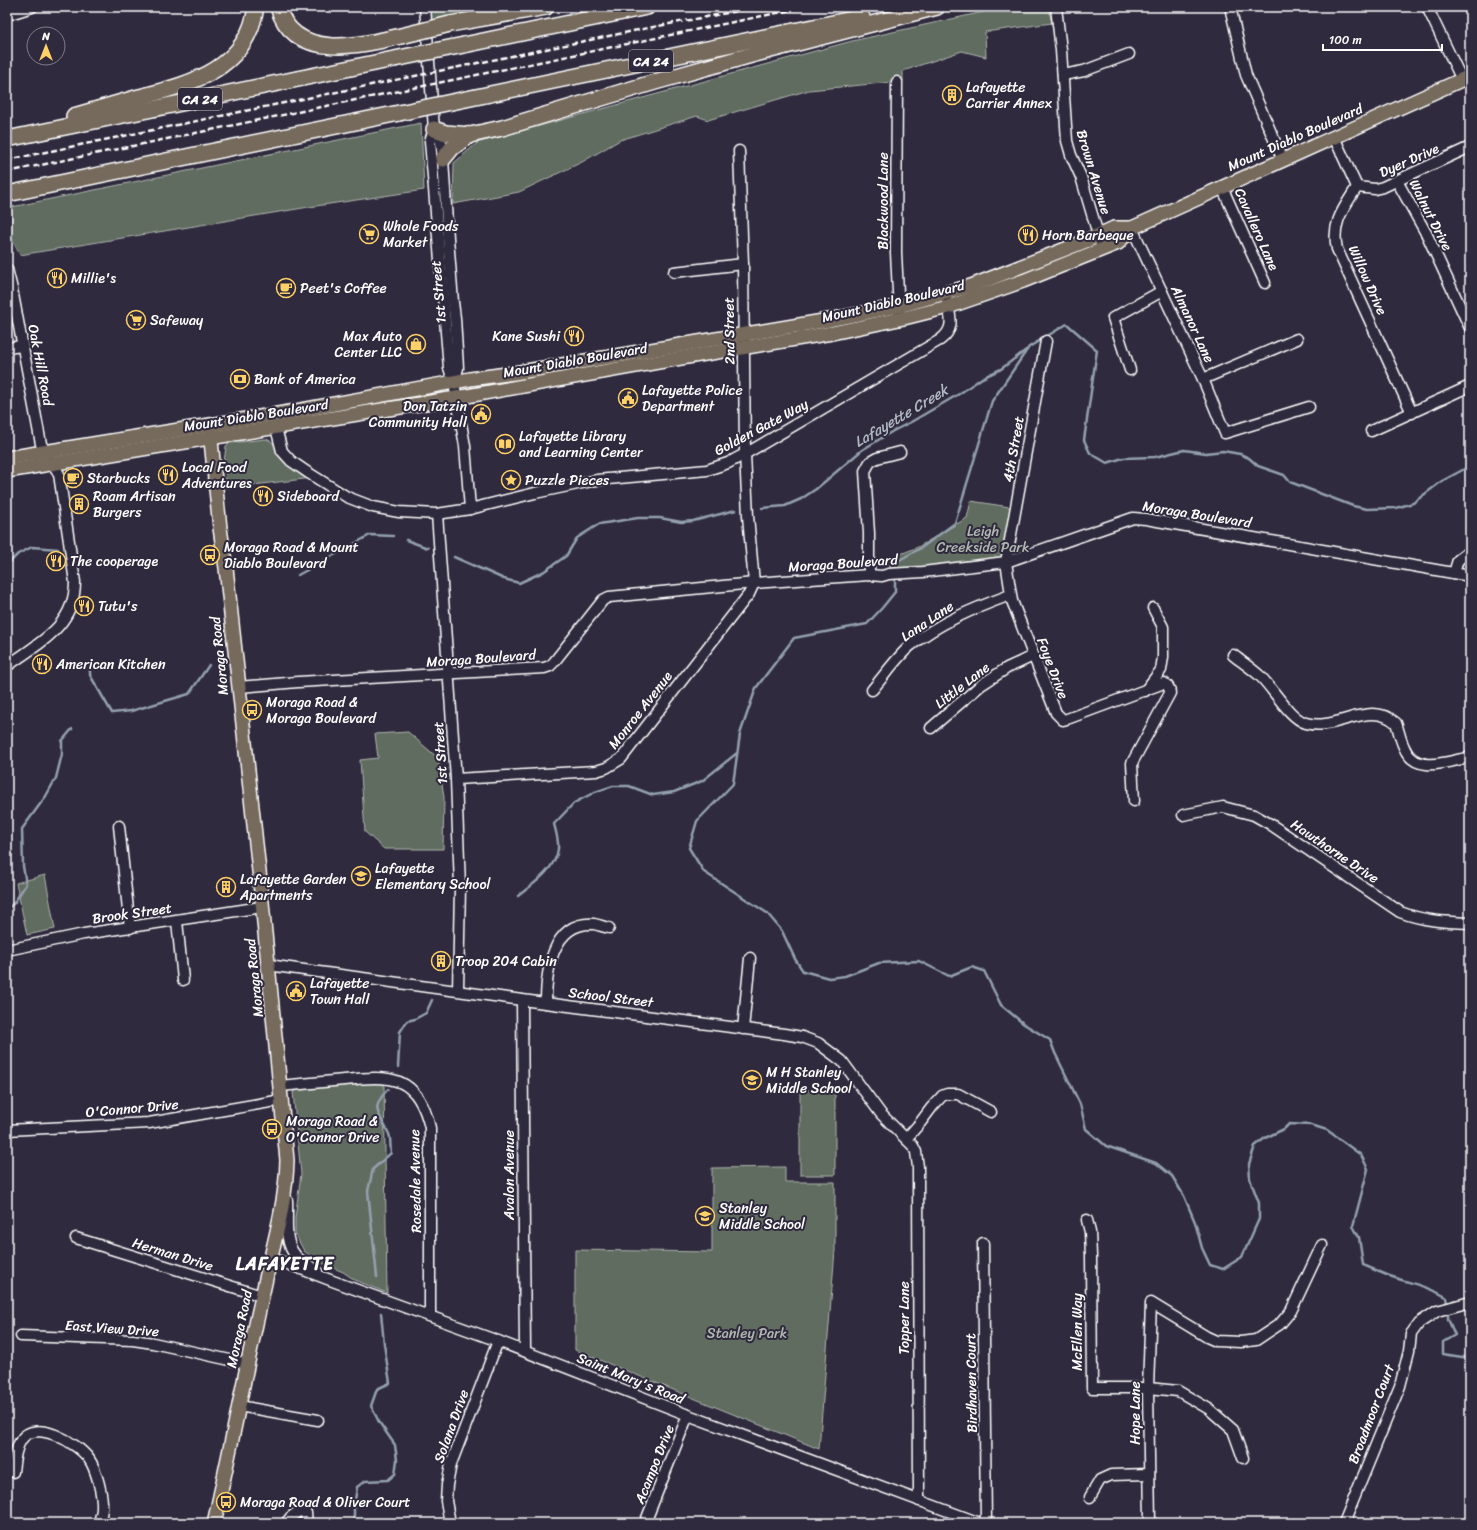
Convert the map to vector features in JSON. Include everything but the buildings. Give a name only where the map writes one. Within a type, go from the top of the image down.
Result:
[{"type":"highway","points":[[7,138],[176,87],[211,73],[227,62],[242,46],[249,33],[256,7]]},
{"type":"highway","points":[[278,7],[284,21],[292,31],[302,39],[326,46],[346,45],[405,35],[450,24],[546,7]]},
{"type":"highway","name":"CA 24","points":[[7,138],[647,7]]},
{"type":"highway","name":"CA 24","points":[[10,193],[911,7]]},
{"type":"highway","points":[[434,129],[446,133],[470,135],[502,128],[654,82],[740,58],[937,7]]},
{"type":"highway","points":[[443,159],[452,148],[470,135]]},
{"type":"main road","name":"Mount Diablo Boulevard","points":[[7,471],[456,398],[743,341],[829,320],[948,307],[1023,281],[1102,248],[1118,243],[1132,228],[1466,78]]},
{"type":"main road","name":"Mount Diablo Boulevard","points":[[899,312],[946,293],[986,280],[1114,228],[1132,228]]},
{"type":"main road","name":"Mount Diablo Boulevard","points":[[7,458],[296,411],[470,379],[743,341]]},
{"type":"main road","name":"Moraga Road","points":[[210,424],[262,907],[287,1160],[287,1178],[272,1258],[262,1296],[214,1523]]},
{"type":"street","points":[[13,11],[32,7]]},
{"type":"street","name":"1st Street","points":[[419,7],[426,13],[434,129],[430,141],[449,368],[454,383],[465,446],[470,509]]},
{"type":"street","name":"Brown Avenue","points":[[1056,7],[1063,75],[1067,141],[1071,155],[1081,177],[1102,248]]},
{"type":"street","points":[[1230,7],[1246,75],[1283,160]]},
{"type":"street","points":[[1426,7],[1466,78]]},
{"type":"street","points":[[1063,75],[1084,71],[1129,54]]},
{"type":"street","name":"Blackwood Lane","points":[[897,82],[896,252],[899,312]]},
{"type":"street","name":"1st Street","points":[[434,129],[441,142],[443,159],[458,368],[454,383]]},
{"type":"street","points":[[1334,137],[1357,187]]},
{"type":"street","name":"Dyer Drive","points":[[1357,187],[1375,189],[1383,187],[1470,147]]},
{"type":"street","name":"2nd Street","points":[[738,151],[743,264],[745,454],[748,516],[754,584]]},
{"type":"street","name":"Walnut Drive","points":[[1397,181],[1427,235],[1470,328]]},
{"type":"street","name":"Cavallero Lane","points":[[1222,187],[1265,283]]},
{"type":"street","name":"Willow Drive","points":[[1357,187],[1339,218],[1335,233],[1335,240],[1340,258],[1373,326],[1412,413]]},
{"type":"street","name":"Almanor Lane","points":[[1132,228],[1203,379],[1225,434],[1309,407]]},
{"type":"street","points":[[674,272],[743,264]]},
{"type":"street","name":"Oak Hill Road","points":[[7,269],[41,444],[59,474],[75,582],[74,596],[68,613],[56,629],[49,636],[7,666]]},
{"type":"street","points":[[442,282],[447,289],[447,297],[453,302]]},
{"type":"street","points":[[1130,370],[1113,318],[1162,291]]},
{"type":"street","name":"Golden Gate Way","points":[[276,428],[282,452],[291,461],[347,497],[373,507],[399,512],[437,514],[470,509],[597,480],[707,470],[728,463],[745,454],[945,336],[951,328],[946,293]]},
{"type":"street","points":[[1203,379],[1297,339]]},
{"type":"street","name":"4th Street","points":[[1006,562],[1046,341]]},
{"type":"street","points":[[7,348],[22,346]]},
{"type":"street","points":[[1371,431],[1470,386]]},
{"type":"street","points":[[869,575],[869,533],[865,471],[870,462],[877,458],[900,452]]},
{"type":"street","name":"1st Street","points":[[437,514],[456,780],[460,887],[458,990]]},
{"type":"street","name":"Moraga Boulevard","points":[[238,687],[298,682],[544,668],[550,666],[603,600],[609,597],[869,575],[882,576],[889,574],[924,572],[1006,562],[1133,518],[1146,519],[1470,576]]},
{"type":"street","points":[[1454,573],[1458,560],[1470,551]]},
{"type":"street","name":"Foye Drive","points":[[1006,562],[1010,595],[1056,714],[1063,720],[1164,683],[1170,690],[1167,699],[1132,763],[1134,801]]},
{"type":"street","name":"Monroe Avenue","points":[[456,780],[596,771],[606,768],[621,759],[749,594],[754,584]]},
{"type":"street","name":"Lana Lane","points":[[872,690],[910,647],[943,625],[970,610],[1010,595]]},
{"type":"street","points":[[1145,691],[1161,670],[1163,657],[1163,627],[1153,608]]},
{"type":"street","points":[[1233,655],[1260,676],[1298,720],[1307,724],[1327,724],[1369,714],[1383,715],[1396,723],[1404,748],[1417,763],[1433,765],[1470,757]]},
{"type":"street","name":"Little Lane","points":[[931,728],[981,685],[1007,668],[1033,656]]},
{"type":"street","name":"Hawthorne Drive","points":[[1183,815],[1223,807],[1254,815],[1270,824],[1400,912],[1416,918],[1470,923]]},
{"type":"street","points":[[119,826],[130,928]]},
{"type":"street","name":"Brook Street","points":[[7,950],[84,934],[262,907]]},
{"type":"street","points":[[177,921],[183,980]]},
{"type":"street","points":[[546,1003],[549,963],[552,952],[563,935],[571,929],[582,925],[595,924],[609,928]]},
{"type":"street","points":[[743,1029],[750,958]]},
{"type":"street","name":"School Street","points":[[268,965],[802,1037],[818,1043],[842,1061],[881,1114],[906,1139]]},
{"type":"street","name":"Avalon Avenue","points":[[522,1000],[525,1351]]},
{"type":"street","name":"Rosedale Avenue","points":[[280,1086],[373,1077],[391,1079],[403,1083],[421,1102],[427,1114],[430,1128],[430,1316]]},
{"type":"street","points":[[906,1139],[942,1096],[947,1094],[958,1094],[991,1112]]},
{"type":"street","name":"O'Connor Drive","points":[[7,1130],[149,1123],[282,1100]]},
{"type":"street","name":"Topper Lane","points":[[906,1139],[913,1146],[916,1152],[918,1167],[918,1501]]},
{"type":"street","points":[[287,1178],[287,1229],[290,1246],[296,1257],[338,1284]]},
{"type":"street","name":"McEllen Way","points":[[1087,1220],[1090,1232],[1091,1256],[1092,1388],[1148,1388]]},
{"type":"street","name":"Herman Drive","points":[[76,1238],[262,1296]]},
{"type":"street","name":"Birdhaven Court","points":[[983,1243],[986,1523]]},
{"type":"street","name":"Hope Lane","points":[[1150,1523],[1148,1388],[1151,1303],[1216,1341],[1241,1342],[1256,1340],[1280,1324],[1291,1311],[1322,1245]]},
{"type":"street","name":"Saint Mary's Road","points":[[272,1258],[338,1284],[525,1351],[688,1416],[980,1523]]},
{"type":"street","name":"Broadmoor Court","points":[[1344,1523],[1400,1386],[1409,1351],[1411,1334],[1419,1323],[1437,1311],[1466,1303]]},
{"type":"street","name":"East View Drive","points":[[21,1336],[133,1340],[248,1364]]},
{"type":"street","name":"Solana Drive","points":[[450,1523],[446,1500],[451,1464],[498,1341]]},
{"type":"street","points":[[1148,1388],[1178,1391],[1209,1410],[1233,1430],[1243,1458]]},
{"type":"street","points":[[239,1406],[318,1420]]},
{"type":"street","name":"Acampo Drive","points":[[645,1523],[688,1416]]},
{"type":"street","points":[[13,1472],[16,1451],[21,1440],[27,1434],[34,1431],[64,1438],[89,1459],[101,1492],[102,1508],[99,1523]]},
{"type":"street","points":[[1090,1497],[1100,1480],[1111,1475],[1150,1474]]},
{"type":"street","points":[[286,1523],[299,1511],[306,1513],[307,1523]]},
{"type":"green space","points":[[427,7],[507,7],[426,24]]},
{"type":"green space","points":[[1006,7],[1048,7],[1052,23],[985,32],[986,57],[962,51],[903,71],[903,81],[809,90],[708,120],[697,116],[620,140],[582,162],[519,192],[453,204],[454,163],[477,143],[852,41]]},
{"type":"green space","points":[[421,123],[424,190],[309,207],[20,255],[7,230],[7,208]]},
{"type":"green space","points":[[266,439],[273,443],[285,463],[313,478],[227,488],[224,462],[226,446],[230,443]]},
{"type":"green space","name":"Leigh Creekside Park","points":[[971,501],[1016,508],[1006,562],[889,574],[891,558],[918,547],[967,518]]},
{"type":"green space","points":[[408,732],[438,758],[444,797],[443,849],[384,849],[365,832],[360,760],[378,758],[375,734]]},
{"type":"green space","points":[[45,875],[55,929],[27,935],[16,883]]},
{"type":"green space","points":[[369,1082],[384,1082],[387,1293],[355,1280],[343,1272],[317,1261],[304,1251],[295,1234],[295,1218],[301,1174],[293,1092],[298,1089]]},
{"type":"green space","points":[[800,1090],[835,1090],[835,1175],[800,1175]]},
{"type":"green space","name":"Stanley Park","points":[[785,1167],[785,1182],[835,1182],[835,1250],[819,1449],[575,1350],[575,1250],[712,1252],[712,1168]]},
{"type":"waterway","points":[[895,571],[894,563],[921,548],[955,523],[992,401],[1029,347],[1067,324],[1097,350],[1084,440],[1090,453],[1107,463],[1123,458],[1155,457],[1184,450],[1206,453],[1223,451],[1240,454],[1249,458],[1258,466],[1284,475],[1290,482],[1353,506],[1367,509],[1396,508],[1413,503],[1442,481],[1470,466]]},
{"type":"waterway","name":"Lafayette Creek","points":[[762,508],[785,506],[801,499],[816,489],[862,450],[959,394],[982,378],[1001,369],[1026,350]]},
{"type":"waterway","name":"Lafayette Creek","points":[[454,557],[504,579],[519,583],[543,572],[566,556],[577,538],[599,524],[638,518],[660,518],[681,522],[693,521],[736,510]]},
{"type":"waterway","name":"Lafayette Creek","points":[[298,575],[370,535],[393,536]]},
{"type":"waterway","name":"Lafayette Creek","points":[[406,540],[428,548]]},
{"type":"waterway","points":[[7,565],[18,554],[32,547],[58,549]]},
{"type":"waterway","points":[[895,576],[895,592],[867,624],[794,638],[756,688],[740,734],[733,784],[697,821],[689,848],[704,872],[767,913],[782,931],[795,959],[803,971],[829,978],[845,976],[879,963],[919,961],[949,976],[972,967],[984,971],[1001,1005],[1024,1024],[1050,1040],[1080,1104],[1086,1129],[1106,1146],[1156,1163],[1172,1176],[1184,1196],[1195,1222],[1202,1248],[1210,1265],[1223,1269],[1242,1257],[1259,1219],[1259,1203],[1250,1179],[1249,1164],[1255,1146],[1265,1138],[1284,1129],[1289,1124],[1311,1125],[1327,1130],[1361,1155],[1368,1169],[1353,1226],[1359,1237],[1363,1265],[1439,1293],[1446,1297],[1447,1305]]},
{"type":"waterway","name":"Lafayette Creek","points":[[90,663],[90,675],[112,713],[131,711],[189,694],[209,665]]},
{"type":"waterway","name":"Lafayette Creek","points":[[7,909],[14,903],[26,884],[23,866],[22,829],[46,796],[56,778],[62,754],[62,741],[72,729]]},
{"type":"waterway","points":[[518,896],[536,882],[553,863],[558,849],[554,824],[574,803],[595,792],[613,786],[629,786],[653,795],[674,792],[702,781],[737,753]]},
{"type":"waterway","points":[[398,1067],[400,1032],[407,1021],[415,1019],[426,1013],[432,1000]]},
{"type":"waterway","points":[[377,1277],[368,1191],[373,1169],[391,1153],[390,1136],[379,1116],[377,1107],[382,1096],[388,1089]]},
{"type":"waterway","points":[[1448,1310],[1448,1319],[1455,1335],[1443,1342],[1443,1354],[1470,1357]]},
{"type":"waterway","points":[[354,1523],[354,1507],[357,1487],[365,1481],[388,1480],[395,1474],[397,1460],[395,1445],[379,1422],[371,1406],[377,1389],[390,1383],[381,1313]]},
{"type":"railway","points":[[7,160],[643,29],[758,7]]},
{"type":"railway","points":[[7,172],[806,7]]},
{"type":"place","name":"Lafayette Carrier Annex","points":[[952,95]]},
{"type":"place","name":"Whole Foods Market","points":[[369,234]]},
{"type":"place","name":"Horn Barbeque","points":[[1028,235]]},
{"type":"place","name":"Millie's","points":[[57,278]]},
{"type":"place","name":"Peet's Coffee","points":[[286,288]]},
{"type":"place","name":"Safeway","points":[[136,320]]},
{"type":"place","name":"Kane Sushi","points":[[574,336]]},
{"type":"place","name":"Max Auto Center LLC","points":[[416,344]]},
{"type":"place","name":"Bank of America","points":[[240,379]]},
{"type":"place","name":"Lafayette Police Department","points":[[628,398]]},
{"type":"place","name":"Don Tatzin Community Hall","points":[[481,414]]},
{"type":"place","name":"Lafayette Library and Learning Center","points":[[505,444]]},
{"type":"place","name":"Local Food Adventures","points":[[168,475]]},
{"type":"place","name":"Starbucks","points":[[73,478]]},
{"type":"place","name":"Puzzle Pieces","points":[[511,480]]},
{"type":"place","name":"Sideboard","points":[[263,496]]},
{"type":"place","name":"Roam Artisan Burgers","points":[[79,504]]},
{"type":"place","name":"Moraga Road & Mount Diablo Boulevard","points":[[210,555]]},
{"type":"place","name":"The cooperage","points":[[56,561]]},
{"type":"place","name":"Tutu's","points":[[84,606]]},
{"type":"place","name":"American Kitchen","points":[[42,664]]},
{"type":"place","name":"Moraga Road & Moraga Boulevard","points":[[252,710]]},
{"type":"place","name":"Lafayette Elementary School","points":[[361,876]]},
{"type":"place","name":"Lafayette Garden Apartments","points":[[226,887]]},
{"type":"place","name":"Troop 204 Cabin","points":[[441,961]]},
{"type":"place","name":"Lafayette Town Hall","points":[[296,991]]},
{"type":"place","name":"M H Stanley Middle School","points":[[752,1080]]},
{"type":"place","name":"Moraga Road & O'Connor Drive","points":[[272,1129]]},
{"type":"place","name":"Stanley Middle School","points":[[705,1216]]},
{"type":"place","name":"Moraga Road & Oliver Court","points":[[226,1502]]},
{"type":"district","name":"LAFAYETTE","points":[[285,1264]]}]
